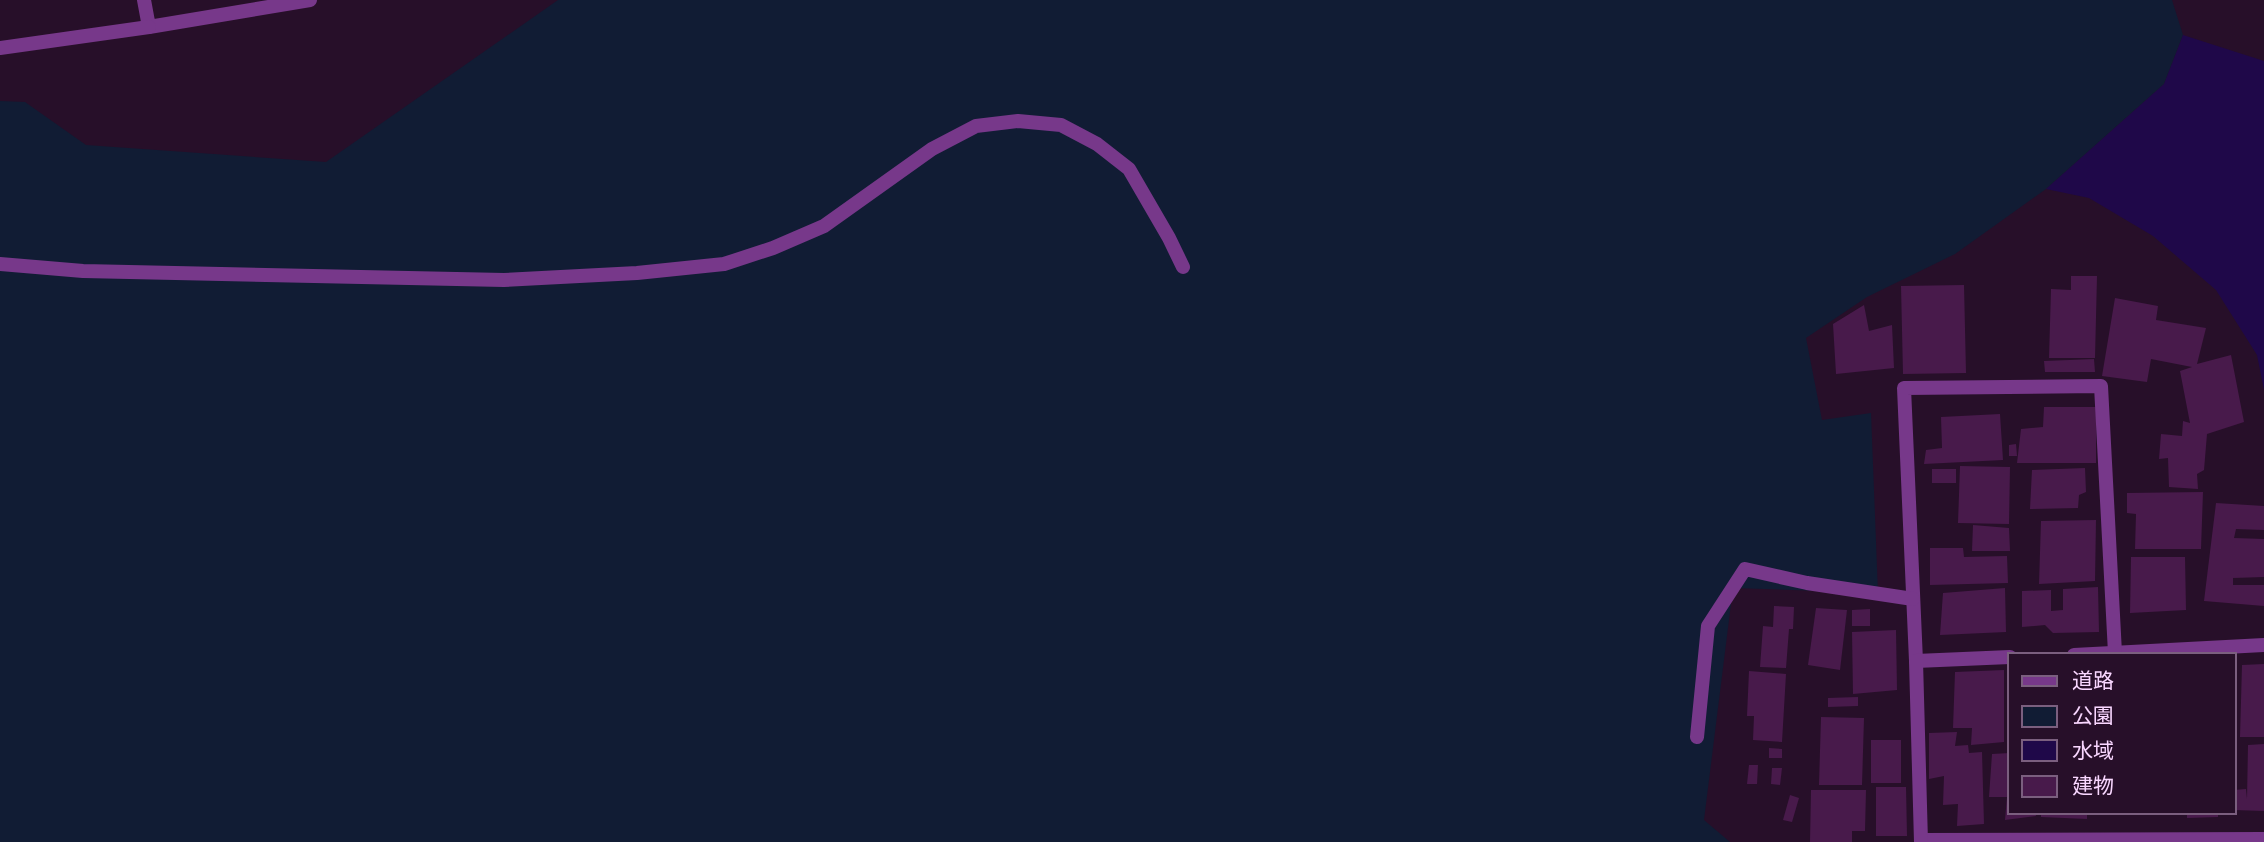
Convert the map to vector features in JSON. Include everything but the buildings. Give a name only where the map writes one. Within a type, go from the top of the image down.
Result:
[{"type":"street","points":[[144,0],[149,27]]},
{"type":"street","points":[[0,48],[310,0]]},
{"type":"street","points":[[0,264],[83,271],[504,280],[636,273],[724,264],[774,248],[824,226],[932,149],[976,126],[1018,121],[1061,125],[1097,144],[1129,169],[1170,238],[1182,267]]},
{"type":"street","points":[[2264,645],[2115,653],[2101,386],[1904,388],[1921,841],[2264,839]]},
{"type":"street","points":[[1697,737],[1708,626],[1745,569],[1807,583],[1913,599]]},
{"type":"street","points":[[1916,661],[2008,657]]},
{"type":"green space","points":[[558,0],[2172,0],[2183,35],[2164,84],[2046,189],[1955,254],[1867,297],[1806,338],[1822,420],[1871,413],[1878,593],[1733,588],[1704,820],[1730,842],[0,842],[0,101],[25,102],[86,145],[326,162]]},
{"type":"water","points":[[2183,35],[2264,61],[2264,390],[2257,355],[2216,290],[2153,236],[2089,198],[2046,189],[2164,84]]}]
